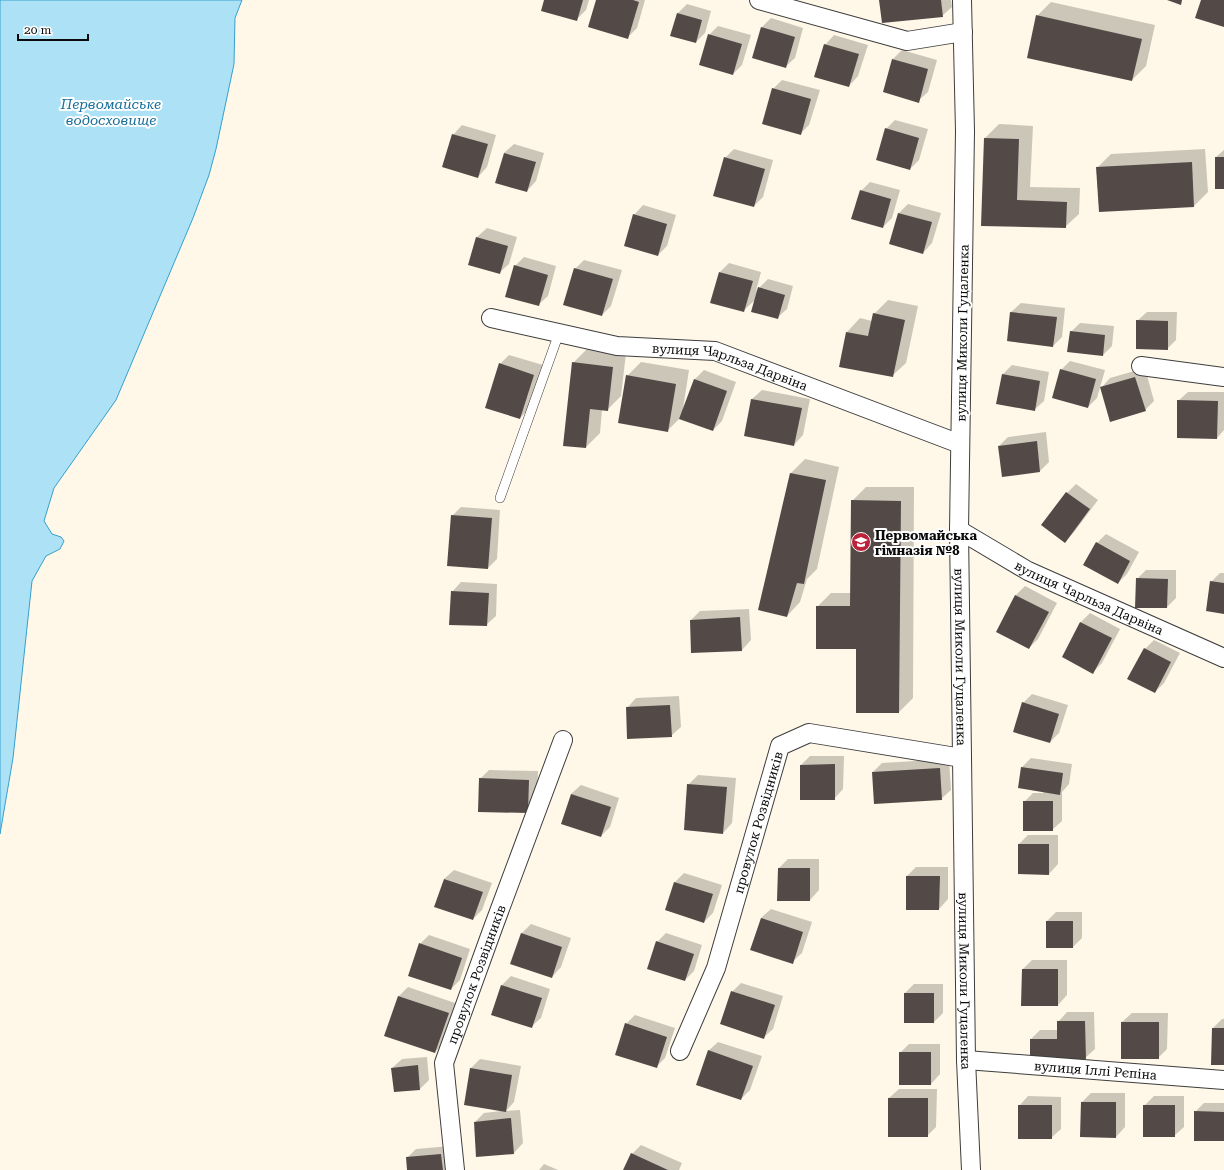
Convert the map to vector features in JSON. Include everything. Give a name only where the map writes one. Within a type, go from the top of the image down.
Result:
[{"type":"street","points":[[759,0],[907,41],[963,32]]},
{"type":"street","name":"вулиця Миколи Гуцаленка","points":[[962,0],[966,131],[959,530],[966,1060],[971,1170]]},
{"type":"street","name":"вулиця Чарльза Дарвіна","points":[[491,318],[617,346],[715,351],[960,444]]},
{"type":"street","points":[[1141,366],[1224,377]]},
{"type":"street","name":"вулиця Чарльза Дарвіна","points":[[959,530],[1028,571],[1224,658]]},
{"type":"street","name":"провулок Розвідників","points":[[680,1051],[716,968],[780,746],[809,733],[962,758]]},
{"type":"street","name":"провулок Розвідників","points":[[455,1170],[444,1063],[563,740]]},
{"type":"street","name":"вулиця Іллі Рєпіна","points":[[966,1060],[1224,1080]]},
{"type":"lane","points":[[500,498],[559,333]]},
{"type":"water","name":"Первомайське водосховище","points":[[0,0],[242,0],[235,18],[234,64],[216,149],[209,175],[193,218],[116,400],[54,488],[44,521],[52,534],[61,537],[64,541],[60,549],[46,556],[32,581],[13,758],[0,834]]},
{"type":"building","points":[[544,0],[583,0],[577,21],[541,11]]},
{"type":"building","points":[[596,0],[633,0],[639,2],[628,39],[588,27]]},
{"type":"building","points":[[879,0],[941,0],[943,17],[882,23]]},
{"type":"building","points":[[1167,0],[1182,0],[1181,5]]},
{"type":"building","points":[[1201,0],[1224,0],[1224,27],[1195,18]]},
{"type":"building","points":[[677,13],[702,20],[696,43],[670,36]]},
{"type":"building","points":[[1036,15],[1142,39],[1132,81],[1027,58]]},
{"type":"building","points":[[761,27],[795,37],[786,68],[752,58]]},
{"type":"building","points":[[708,34],[742,44],[733,75],[699,65]]},
{"type":"building","points":[[824,44],[859,54],[849,87],[814,77]]},
{"type":"building","points":[[892,59],[928,69],[919,103],[883,92]]},
{"type":"building","points":[[772,88],[811,99],[801,135],[762,124]]},
{"type":"building","points":[[885,128],[919,138],[910,170],[876,160]]},
{"type":"building","points":[[452,134],[488,144],[478,178],[442,167]]},
{"type":"building","points":[[984,138],[1019,139],[1017,200],[1067,202],[1066,228],[981,226]]},
{"type":"building","points":[[504,153],[536,162],[527,192],[495,183]]},
{"type":"building","points":[[724,157],[765,169],[754,207],[713,196]]},
{"type":"building","points":[[1215,157],[1224,157],[1224,189],[1215,189]]},
{"type":"building","points":[[1192,162],[1194,207],[1099,212],[1096,167]]},
{"type":"building","points":[[860,190],[891,199],[883,228],[851,219]]},
{"type":"building","points":[[898,213],[932,222],[923,254],[889,244]]},
{"type":"building","points":[[633,214],[667,224],[658,256],[624,246]]},
{"type":"building","points":[[476,237],[508,246],[500,274],[468,265]]},
{"type":"building","points":[[514,265],[548,275],[539,306],[505,297]]},
{"type":"building","points":[[574,268],[613,279],[602,316],[563,305]]},
{"type":"building","points":[[719,272],[753,281],[744,312],[710,303]]},
{"type":"building","points":[[758,287],[785,295],[778,319],[751,312]]},
{"type":"building","points":[[1010,312],[1057,317],[1053,347],[1007,341]]},
{"type":"building","points":[[873,313],[905,320],[893,377],[839,367],[846,332],[868,336]]},
{"type":"building","points":[[1136,320],[1168,321],[1168,350],[1136,349]]},
{"type":"building","points":[[1070,331],[1105,335],[1103,356],[1067,352]]},
{"type":"building","points":[[572,362],[613,367],[608,411],[590,409],[586,448],[563,446]]},
{"type":"building","points":[[499,363],[534,375],[520,419],[485,408]]},
{"type":"building","points":[[1060,369],[1096,379],[1088,408],[1052,398]]},
{"type":"building","points":[[1002,374],[1040,381],[1035,411],[996,404]]},
{"type":"building","points":[[626,375],[676,384],[668,432],[618,423]]},
{"type":"building","points":[[1135,377],[1146,411],[1110,422],[1100,387]]},
{"type":"building","points":[[694,379],[727,391],[713,431],[679,419]]},
{"type":"building","points":[[751,399],[802,408],[794,446],[744,436]]},
{"type":"building","points":[[1177,400],[1218,401],[1217,439],[1177,438]]},
{"type":"building","points":[[1037,441],[1040,472],[1002,477],[998,446]]},
{"type":"building","points":[[790,473],[826,480],[804,584],[797,583],[787,617],[758,610]]},
{"type":"building","points":[[1066,492],[1090,509],[1065,543],[1041,525]]},
{"type":"building","points":[[851,500],[901,501],[899,713],[856,713],[856,649],[816,649],[816,606],[850,606]]},
{"type":"building","points":[[451,515],[492,518],[488,569],[447,566]]},
{"type":"building","points":[[1096,542],[1130,561],[1118,584],[1083,565]]},
{"type":"building","points":[[1136,578],[1168,579],[1167,608],[1135,608]]},
{"type":"building","points":[[1210,581],[1224,583],[1224,614],[1206,611]]},
{"type":"building","points":[[451,591],[489,593],[487,626],[449,625]]},
{"type":"building","points":[[1015,595],[1049,612],[1029,649],[996,632]]},
{"type":"building","points":[[740,617],[742,651],[691,653],[690,620]]},
{"type":"building","points":[[1080,622],[1112,638],[1093,674],[1062,657]]},
{"type":"building","points":[[1144,648],[1171,662],[1155,693],[1127,679]]},
{"type":"building","points":[[1022,702],[1059,714],[1050,743],[1013,732]]},
{"type":"building","points":[[670,705],[672,737],[627,739],[626,707]]},
{"type":"building","points":[[835,764],[835,800],[800,800],[800,765]]},
{"type":"building","points":[[1021,767],[1063,773],[1060,795],[1018,788]]},
{"type":"building","points":[[940,768],[942,800],[874,804],[872,772]]},
{"type":"building","points":[[479,778],[529,780],[528,813],[478,812]]},
{"type":"building","points":[[687,784],[727,787],[723,834],[684,830]]},
{"type":"building","points":[[571,794],[611,807],[601,837],[561,824]]},
{"type":"building","points":[[1023,801],[1053,801],[1053,831],[1023,831]]},
{"type":"building","points":[[1018,844],[1049,844],[1049,875],[1018,874]]},
{"type":"building","points":[[778,868],[810,868],[810,901],[777,901]]},
{"type":"building","points":[[906,876],[940,876],[939,910],[906,910]]},
{"type":"building","points":[[444,879],[483,892],[473,920],[434,907]]},
{"type":"building","points":[[674,882],[713,894],[704,923],[665,910]]},
{"type":"building","points":[[761,918],[803,932],[793,964],[750,950]]},
{"type":"building","points":[[1046,921],[1073,921],[1073,948],[1046,948]]},
{"type":"building","points":[[521,933],[562,947],[552,978],[510,964]]},
{"type":"building","points":[[656,941],[694,954],[685,981],[647,969]]},
{"type":"building","points":[[419,943],[462,958],[451,990],[408,976]]},
{"type":"building","points":[[1022,969],[1058,969],[1058,1006],[1021,1006]]},
{"type":"building","points":[[501,985],[542,998],[532,1028],[491,1015]]},
{"type":"building","points":[[731,991],[775,1005],[764,1039],[720,1024]]},
{"type":"building","points":[[904,993],[934,993],[934,1023],[904,1023]]},
{"type":"building","points":[[398,996],[449,1013],[435,1053],[384,1036]]},
{"type":"building","points":[[1057,1021],[1085,1021],[1086,1059],[1030,1060],[1030,1039],[1057,1039]]},
{"type":"building","points":[[1121,1022],[1159,1022],[1159,1059],[1121,1059]]},
{"type":"building","points":[[625,1023],[667,1037],[657,1068],[615,1055]]},
{"type":"building","points":[[1212,1028],[1224,1028],[1224,1065],[1211,1065]]},
{"type":"building","points":[[708,1050],[753,1066],[741,1100],[696,1085]]},
{"type":"building","points":[[899,1052],[931,1052],[931,1085],[899,1085]]},
{"type":"building","points":[[418,1065],[420,1090],[394,1092],[391,1068]]},
{"type":"building","points":[[470,1068],[512,1075],[506,1112],[464,1105]]},
{"type":"building","points":[[888,1098],[928,1098],[928,1137],[888,1137]]},
{"type":"building","points":[[1081,1102],[1116,1102],[1116,1138],[1080,1137]]},
{"type":"building","points":[[1018,1105],[1052,1105],[1052,1139],[1018,1139]]},
{"type":"building","points":[[1143,1105],[1175,1105],[1175,1137],[1143,1137]]},
{"type":"building","points":[[1194,1111],[1224,1112],[1224,1141],[1194,1141]]},
{"type":"building","points":[[511,1118],[514,1154],[476,1157],[474,1122]]},
{"type":"building","points":[[631,1153],[668,1170],[623,1170]]},
{"type":"building","points":[[441,1154],[443,1170],[407,1170],[406,1157]]},
{"type":"place","name":"Первомайська гімназія №8","points":[[861,542]]}]
